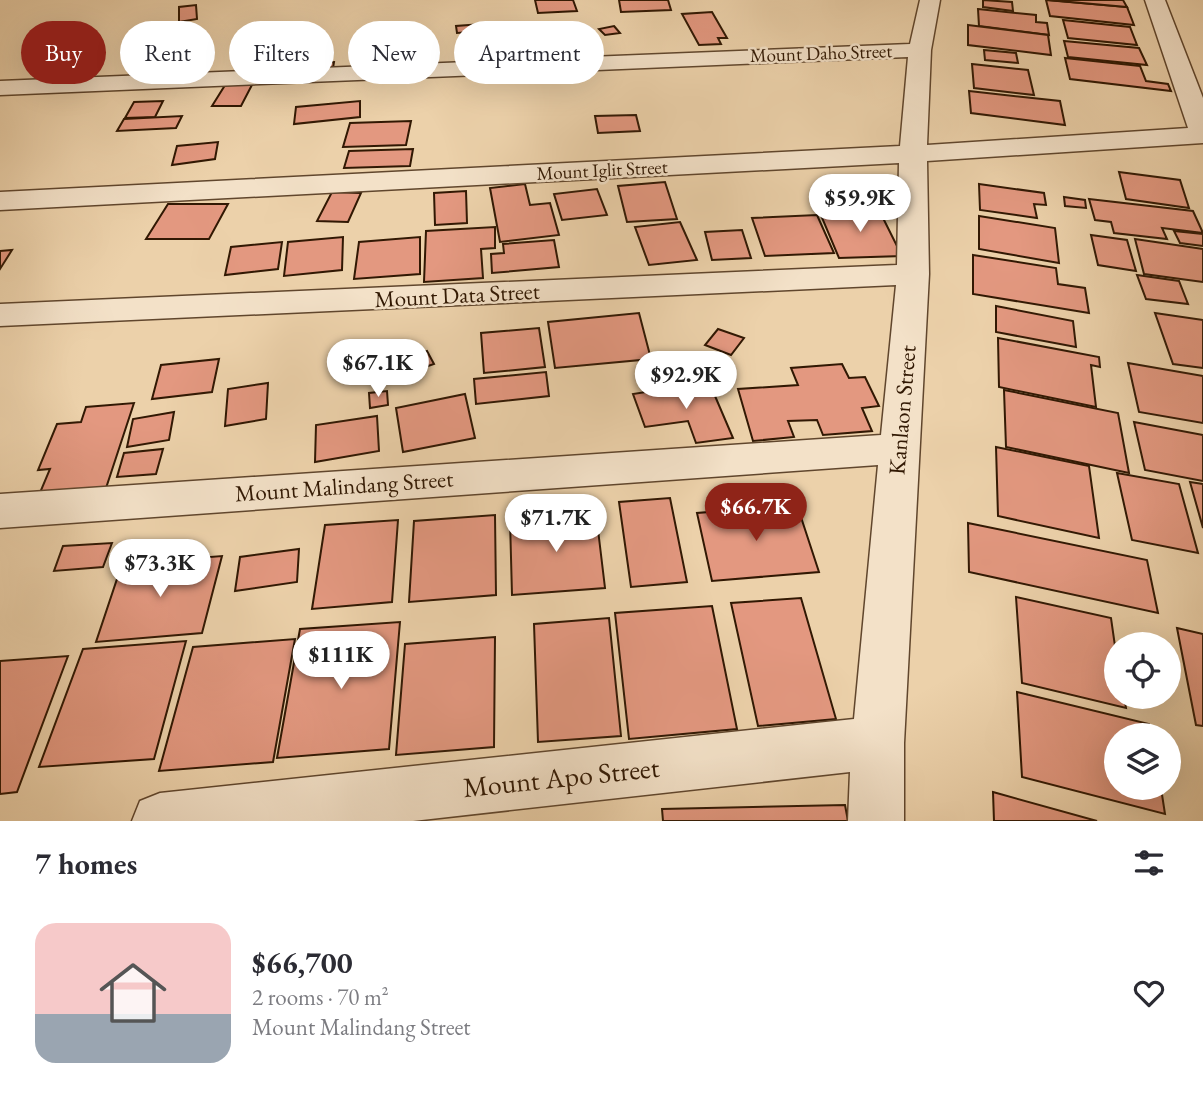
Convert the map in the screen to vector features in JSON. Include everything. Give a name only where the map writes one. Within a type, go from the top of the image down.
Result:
[{"type":"street","name":"Kanlaon Street","points":[[876,821],[878,743],[913,274],[913,154],[920,50],[930,0]]},
{"type":"street","points":[[1156,0],[1203,134]]},
{"type":"street","name":"Mount Daho Street","points":[[4,87],[920,50]]},
{"type":"street","name":"Mount Iglit Street","points":[[0,201],[913,154],[1203,134]]},
{"type":"street","name":"Mount Data Street","points":[[0,315],[913,274]]},
{"type":"street","name":"Mount Malindang Street","points":[[0,511],[898,449]]},
{"type":"street","name":"Mount Apo Street","points":[[160,821],[878,743]]},
{"type":"building","points":[[535,0],[573,0],[577,11],[538,13]]},
{"type":"building","points":[[619,0],[668,0],[671,10],[621,12]]},
{"type":"building","points":[[983,0],[1012,2],[1013,11],[983,7]]},
{"type":"building","points":[[1046,0],[1127,7],[1134,25],[1050,16]]},
{"type":"building","points":[[1048,0],[1123,0],[1127,7]]},
{"type":"building","points":[[196,5],[197,19],[179,21],[179,7]]},
{"type":"building","points":[[978,9],[1036,15],[1036,22],[1047,23],[1049,35],[979,26]]},
{"type":"building","points":[[712,12],[727,38],[718,38],[721,44],[699,45],[682,14]]},
{"type":"building","points":[[1063,20],[1130,27],[1137,45],[1068,38]]},
{"type":"building","points":[[968,25],[1048,35],[1051,55],[968,45]]},
{"type":"building","points":[[614,26],[620,33],[605,35],[604,28]]},
{"type":"building","points":[[1064,41],[1139,48],[1147,65],[1068,57]]},
{"type":"building","points":[[984,50],[1016,53],[1018,63],[985,60]]},
{"type":"building","points":[[1065,58],[1140,66],[1146,81],[1168,84],[1171,91],[1070,79]]},
{"type":"building","points":[[972,64],[1028,70],[1034,95],[974,88]]},
{"type":"building","points":[[227,82],[252,84],[241,106],[212,106]]},
{"type":"building","points":[[969,91],[1060,101],[1065,125],[971,113]]},
{"type":"building","points":[[163,101],[155,117],[125,118],[134,102]]},
{"type":"building","points":[[360,101],[360,117],[294,124],[296,107]]},
{"type":"building","points":[[636,115],[640,131],[598,133],[595,116]]},
{"type":"building","points":[[182,116],[176,128],[117,131],[124,119]]},
{"type":"building","points":[[411,121],[406,145],[343,147],[350,123]]},
{"type":"building","points":[[218,142],[215,159],[172,165],[177,146]]},
{"type":"building","points":[[413,149],[410,166],[344,168],[349,151]]},
{"type":"building","points":[[1119,172],[1180,180],[1189,208],[1126,199]]},
{"type":"building","points":[[665,182],[677,219],[627,222],[618,186]]},
{"type":"building","points":[[525,184],[530,205],[550,203],[559,235],[500,242],[490,188]]},
{"type":"building","points":[[979,184],[1044,193],[1046,205],[1034,204],[1037,218],[980,210]]},
{"type":"building","points":[[597,189],[607,215],[562,220],[554,194]]},
{"type":"building","points":[[466,191],[467,223],[435,225],[434,193]]},
{"type":"building","points":[[332,192],[361,193],[348,222],[317,221]]},
{"type":"building","points":[[1064,197],[1085,200],[1086,208],[1065,206]]},
{"type":"building","points":[[1089,199],[1193,211],[1203,233],[1162,228],[1167,239],[1114,233],[1111,222],[1095,220]]},
{"type":"building","points":[[168,204],[228,204],[209,239],[146,239]]},
{"type":"building","points":[[879,210],[902,256],[839,258],[820,213]]},
{"type":"building","points":[[817,215],[834,253],[765,256],[752,218]]},
{"type":"building","points":[[979,216],[1055,228],[1059,263],[979,249]]},
{"type":"building","points":[[680,222],[697,260],[649,265],[635,227]]},
{"type":"building","points":[[495,227],[495,248],[481,249],[483,278],[424,282],[426,231]]},
{"type":"building","points":[[742,230],[751,258],[712,260],[705,232]]},
{"type":"building","points":[[1174,231],[1203,234],[1203,246],[1180,243]]},
{"type":"building","points":[[1091,235],[1127,240],[1136,271],[1098,265]]},
{"type":"building","points":[[343,237],[342,270],[284,276],[288,242]]},
{"type":"building","points":[[420,237],[420,274],[354,279],[359,242]]},
{"type":"building","points":[[1135,239],[1203,249],[1203,282],[1144,274]]},
{"type":"building","points":[[554,240],[559,267],[492,273],[491,254],[504,253],[503,244]]},
{"type":"building","points":[[282,242],[278,269],[225,275],[231,247]]},
{"type":"building","points":[[12,250],[0,269],[0,251]]},
{"type":"building","points":[[973,255],[1056,268],[1058,284],[1085,288],[1089,313],[973,294]]},
{"type":"building","points":[[1137,275],[1179,281],[1188,304],[1146,299]]},
{"type":"building","points":[[996,306],[1073,321],[1076,347],[996,332]]},
{"type":"building","points":[[639,313],[651,359],[555,368],[548,322]]},
{"type":"building","points":[[1155,313],[1203,320],[1203,368],[1173,364]]},
{"type":"building","points":[[539,328],[545,367],[484,373],[481,333]]},
{"type":"building","points":[[718,329],[744,338],[731,355],[705,345]]},
{"type":"building","points":[[998,338],[1099,357],[1100,367],[1091,365],[1096,407],[999,387]]},
{"type":"building","points":[[427,351],[434,364],[391,379],[384,366]]},
{"type":"building","points":[[219,359],[212,392],[152,399],[161,365]]},
{"type":"building","points":[[1128,363],[1203,376],[1203,423],[1139,412]]},
{"type":"building","points":[[842,364],[849,378],[865,377],[879,406],[862,408],[872,431],[823,435],[817,420],[788,421],[794,437],[753,441],[738,389],[798,385],[791,368]]},
{"type":"building","points":[[546,372],[549,396],[476,404],[474,379]]},
{"type":"building","points":[[709,382],[733,438],[696,443],[688,421],[645,427],[633,394]]},
{"type":"building","points":[[268,383],[266,419],[225,426],[228,389]]},
{"type":"building","points":[[1004,390],[1118,413],[1129,473],[1006,447]]},
{"type":"building","points":[[387,391],[388,405],[370,408],[369,393]]},
{"type":"building","points":[[465,394],[475,438],[403,452],[396,408]]},
{"type":"building","points":[[134,403],[106,488],[39,495],[50,469],[38,470],[57,424],[81,422],[86,407]]},
{"type":"building","points":[[174,412],[169,440],[127,447],[133,419]]},
{"type":"building","points":[[377,416],[379,451],[315,462],[316,425]]},
{"type":"building","points":[[1134,422],[1203,435],[1203,481],[1145,470]]},
{"type":"building","points":[[996,447],[1089,466],[1099,538],[998,516]]},
{"type":"building","points":[[163,449],[156,474],[117,477],[124,453]]},
{"type":"building","points":[[1117,473],[1179,484],[1198,553],[1132,540]]},
{"type":"building","points":[[1190,482],[1203,484],[1203,528]]},
{"type":"building","points":[[670,498],[687,582],[631,587],[619,502]]},
{"type":"building","points":[[797,505],[819,572],[712,581],[697,513]]},
{"type":"building","points":[[596,513],[605,588],[512,595],[510,520]]},
{"type":"building","points":[[495,515],[496,595],[409,602],[414,521]]},
{"type":"building","points":[[398,520],[392,602],[312,609],[325,525]]},
{"type":"building","points":[[968,523],[1147,560],[1158,613],[969,572]]},
{"type":"building","points":[[112,543],[103,567],[54,571],[63,546]]},
{"type":"building","points":[[299,549],[297,582],[235,591],[240,557]]},
{"type":"building","points":[[222,556],[202,633],[96,642],[122,564]]},
{"type":"building","points":[[1016,597],[1111,618],[1113,632],[1104,632],[1104,703],[1022,683]]},
{"type":"building","points":[[801,598],[836,719],[758,726],[731,603]]},
{"type":"building","points":[[712,606],[737,729],[629,739],[615,613]]},
{"type":"building","points":[[609,618],[621,736],[538,742],[534,624]]},
{"type":"building","points":[[400,622],[389,749],[277,758],[300,629]]},
{"type":"building","points":[[1177,628],[1203,634],[1203,726],[1196,725],[1181,648],[1181,632],[1178,632]]},
{"type":"building","points":[[495,637],[494,747],[396,755],[405,644]]},
{"type":"building","points":[[295,639],[273,762],[159,771],[193,647]]},
{"type":"building","points":[[186,641],[154,759],[39,767],[83,649]]},
{"type":"building","points":[[68,656],[17,792],[0,794],[0,661]]},
{"type":"building","points":[[1017,692],[1145,723],[1104,723],[1104,798],[1022,777]]},
{"type":"building","points":[[993,792],[1097,821],[994,821]]},
{"type":"building","points":[[1111,800],[1163,800],[1165,814]]},
{"type":"building","points":[[845,805],[848,821],[663,821],[662,809]]}]
